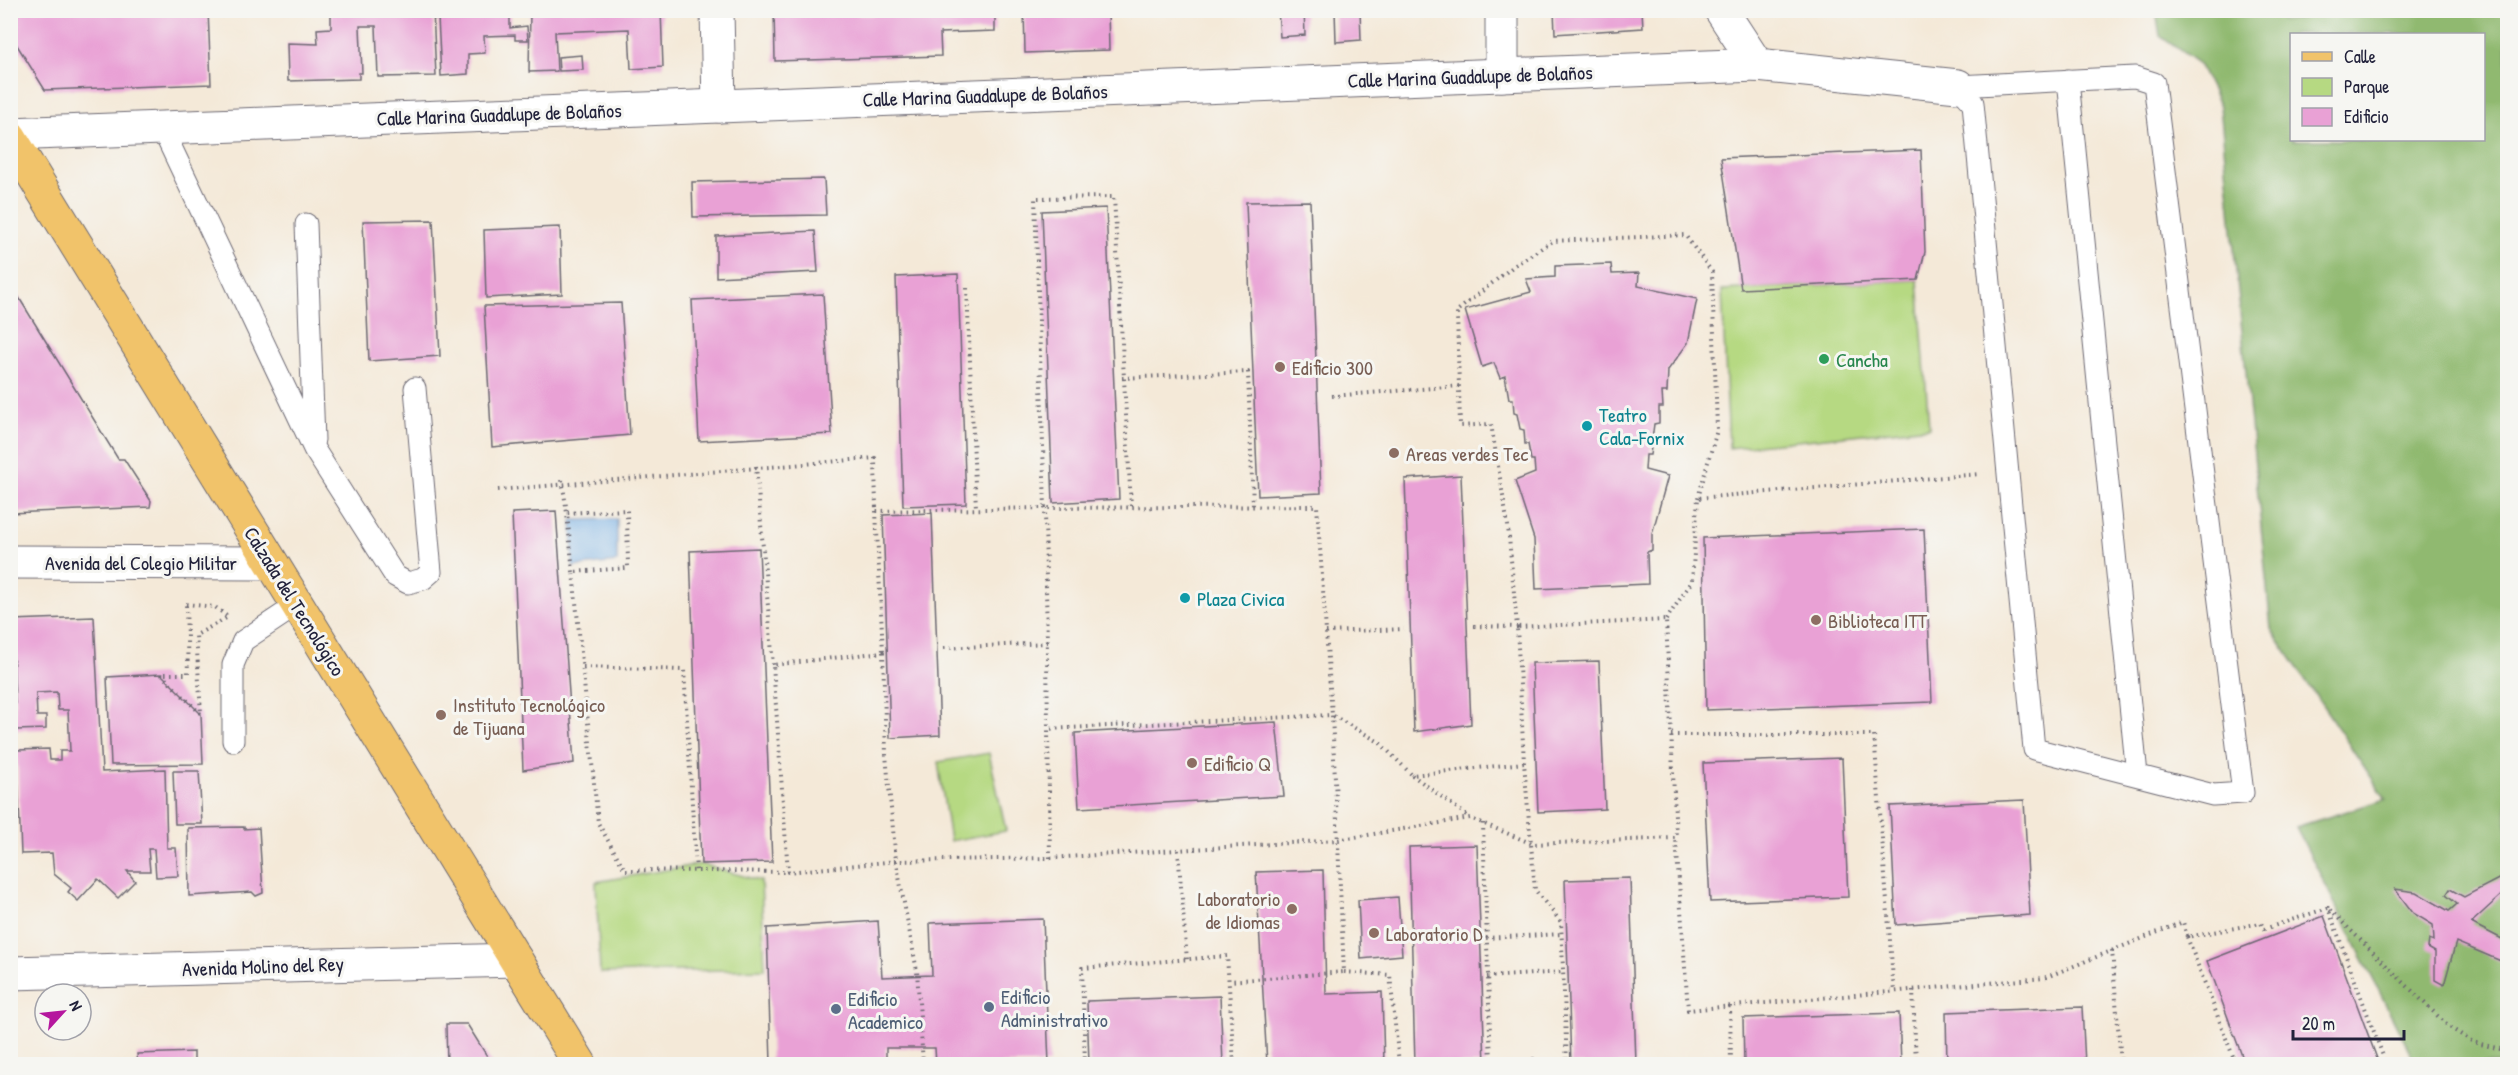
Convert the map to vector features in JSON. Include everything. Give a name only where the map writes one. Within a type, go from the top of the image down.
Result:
[{"type":"main road","name":"Calzada del Tecnológico","points":[[10,135],[580,1065]]},
{"type":"street","points":[[717,10],[719,106]]},
{"type":"street","points":[[1502,10],[1502,75]]},
{"type":"street","points":[[1721,10],[1757,65]]},
{"type":"street","name":"Calle Marina Guadalupe de Bolaños","points":[[10,135],[1757,65],[1958,86]]},
{"type":"street","name":"Avenida del Colegio Militar","points":[[10,562],[271,563]]},
{"type":"street","name":"Avenida Molino del Rey","points":[[10,973],[516,960]]},
{"type":"lane","points":[[2135,77],[2154,83],[2243,793],[2213,795],[2034,749],[1973,103],[1958,86],[2135,77]]},
{"type":"lane","points":[[2068,80],[2137,775]]},
{"type":"lane","points":[[162,128],[314,449],[395,576],[408,583],[423,579],[431,572],[415,388]]},
{"type":"lane","points":[[306,224],[314,449]]},
{"type":"lane","points":[[233,741],[233,665],[243,641],[297,605]]},
{"type":"path","points":[[1050,858],[1045,508],[1035,198],[1114,197],[1122,378],[1131,506]]},
{"type":"path","points":[[1567,1065],[1561,921],[1535,890],[1508,526],[1491,424],[1460,426],[1457,310],[1515,265],[1553,241],[1685,235],[1712,272],[1717,430],[1698,498],[1692,581],[1666,620],[1676,838],[1688,1010],[2044,978],[2183,922],[2236,1065]]},
{"type":"path","points":[[967,288],[976,509]]},
{"type":"path","points":[[1122,378],[1248,372],[1253,506]]},
{"type":"path","points":[[1332,396],[1459,386]]},
{"type":"path","points":[[498,490],[562,482],[875,458],[886,756],[896,861],[918,971],[923,1065]]},
{"type":"path","points":[[756,466],[788,872]]},
{"type":"path","points":[[1698,498],[2008,472]]},
{"type":"path","points":[[562,482],[598,823],[625,870],[788,872],[896,861],[1050,858],[1337,840],[1470,818]]},
{"type":"path","points":[[876,511],[1131,506],[1317,506],[1332,715],[1344,972]]},
{"type":"path","points":[[567,513],[627,510],[628,568],[573,572]]},
{"type":"path","points":[[186,604],[215,607],[228,617],[196,635],[201,714],[161,675],[188,674],[186,604]]},
{"type":"path","points":[[1473,626],[1517,627],[1666,620]]},
{"type":"path","points":[[1326,632],[1404,629]]},
{"type":"path","points":[[944,648],[1047,643]]},
{"type":"path","points":[[773,665],[883,652]]},
{"type":"path","points":[[583,667],[684,670],[696,871]]},
{"type":"path","points":[[1048,729],[1332,715],[1379,742],[1412,775],[1470,818],[1533,844],[1676,838]]},
{"type":"path","points":[[1671,735],[1874,735],[1894,992]]},
{"type":"path","points":[[1412,775],[1524,764]]},
{"type":"path","points":[[1483,823],[1491,1065]]},
{"type":"path","points":[[1178,850],[1187,960]]},
{"type":"path","points":[[2187,937],[2260,923],[2264,929],[2328,908]]},
{"type":"path","points":[[2328,908],[2449,1027],[2473,1042],[2508,1051]]},
{"type":"path","points":[[2328,908],[2386,1065]]},
{"type":"path","points":[[1486,938],[1562,934]]},
{"type":"path","points":[[2112,950],[2121,1065]]},
{"type":"path","points":[[1085,1065],[1082,968],[1227,956],[1234,1065]]},
{"type":"path","points":[[1229,981],[1344,972],[1390,975],[1399,1065]]},
{"type":"path","points":[[1487,977],[1563,972]]},
{"type":"path","points":[[1913,990],[1916,1065]]},
{"type":"path","points":[[1730,1006],[1731,1065]]},
{"type":"path","points":[[1522,1065],[1533,1059],[1541,1065]]},
{"type":"green space","points":[[2156,11],[2276,11],[2283,21],[2343,11],[2507,11],[2507,1064],[2416,1064],[2296,827],[2386,799],[2271,629],[2220,106],[2199,64],[2160,36]]},
{"type":"green space","name":"Cancha","points":[[1918,280],[1929,427],[1729,448],[1722,290]]},
{"type":"green space","points":[[989,753],[1006,831],[950,841],[938,762]]},
{"type":"green space","points":[[701,864],[761,881],[765,969],[600,973],[596,882]]},
{"type":"water","points":[[617,519],[617,562],[573,567],[572,520]]},
{"type":"building","points":[[10,10],[208,10],[211,84],[45,90],[10,34]]},
{"type":"building","points":[[331,10],[433,10],[436,76],[378,77],[376,26],[360,26],[362,73],[359,73],[359,79],[288,81],[287,43],[318,44],[317,29],[331,28]]},
{"type":"building","points":[[435,10],[447,10],[447,14],[466,13],[466,10],[510,10],[510,28],[527,26],[528,40],[515,40],[515,35],[484,36],[485,53],[468,54],[468,74],[441,76],[438,18],[435,19]]},
{"type":"building","points":[[530,10],[661,10],[663,67],[631,69],[629,29],[555,32],[557,71],[529,72]]},
{"type":"building","points":[[774,10],[858,10],[858,15],[873,15],[873,10],[995,10],[995,31],[940,33],[941,56],[775,61]]},
{"type":"building","points":[[1024,10],[1108,10],[1109,50],[1025,53]]},
{"type":"building","points":[[1278,10],[1304,10],[1305,35],[1280,37]]},
{"type":"building","points":[[1335,10],[1360,10],[1361,40],[1336,42]]},
{"type":"building","points":[[1554,10],[1642,10],[1643,28],[1555,34]]},
{"type":"building","points":[[2371,10],[2381,10],[2383,16],[2372,17]]},
{"type":"building","points":[[582,55],[583,70],[559,71],[558,57]]},
{"type":"building","points":[[1921,150],[1925,252],[1918,280],[1741,289],[1721,158]]},
{"type":"building","points":[[824,179],[826,215],[693,217],[692,182]]},
{"type":"building","name":"Edificio 300","points":[[1310,201],[1321,493],[1258,496],[1246,202]]},
{"type":"building","points":[[1106,208],[1119,499],[1053,503],[1042,211]]},
{"type":"building","points":[[433,220],[440,356],[369,361],[363,221]]},
{"type":"building","points":[[560,227],[562,294],[486,298],[484,230]]},
{"type":"building","points":[[815,231],[818,272],[716,277],[716,236]]},
{"type":"building","name":"Teatro Cala-Fornix","points":[[1611,264],[1612,274],[1639,273],[1638,286],[1697,299],[1688,343],[1668,370],[1667,392],[1662,392],[1663,407],[1659,407],[1659,423],[1654,424],[1650,455],[1646,455],[1645,470],[1668,476],[1652,534],[1652,550],[1647,552],[1648,584],[1536,589],[1534,539],[1515,481],[1535,473],[1534,460],[1531,460],[1528,444],[1525,444],[1524,430],[1520,429],[1517,414],[1514,413],[1513,399],[1509,399],[1505,376],[1500,378],[1494,363],[1482,367],[1465,310],[1531,292],[1526,279],[1555,277],[1555,266]]},
{"type":"building","points":[[958,274],[966,504],[903,506],[896,277]]},
{"type":"building","points":[[10,283],[118,459],[124,459],[151,501],[150,507],[10,513]]},
{"type":"building","points":[[823,294],[832,434],[699,441],[692,300]]},
{"type":"building","points":[[621,303],[630,435],[492,447],[484,306]]},
{"type":"building","points":[[1461,475],[1471,724],[1414,732],[1405,479]]},
{"type":"building","points":[[556,511],[574,763],[523,770],[512,513]]},
{"type":"building","points":[[932,513],[940,735],[890,738],[883,515]]},
{"type":"building","name":"Biblioteca ITT","points":[[1924,529],[1932,702],[1706,710],[1703,538]]},
{"type":"building","points":[[759,548],[772,862],[701,864],[690,551]]},
{"type":"building","points":[[94,617],[102,772],[165,769],[167,848],[176,848],[178,876],[156,877],[154,849],[148,849],[150,871],[127,871],[135,881],[118,898],[98,879],[78,901],[68,892],[71,888],[54,874],[52,853],[21,854],[17,750],[49,749],[50,760],[60,760],[60,751],[70,751],[68,710],[58,710],[57,692],[36,693],[37,716],[46,716],[46,729],[16,730],[12,620]]},
{"type":"building","points":[[1599,661],[1605,809],[1538,812],[1532,663]]},
{"type":"building","points":[[161,674],[201,714],[203,764],[111,765],[107,677]]},
{"type":"building","points":[[1276,722],[1284,796],[1079,808],[1075,733]]},
{"type":"building","points":[[1842,758],[1848,897],[1710,902],[1703,763]]},
{"type":"building","points":[[173,771],[199,771],[202,824],[175,824]]},
{"type":"building","points":[[2024,800],[2030,915],[1896,925],[1890,806]]},
{"type":"building","points":[[244,827],[244,829],[259,828],[263,893],[256,896],[252,892],[189,896],[188,828]]},
{"type":"building","points":[[1477,845],[1485,1064],[1415,1064],[1409,847]]},
{"type":"building","points":[[1323,870],[1326,994],[1382,992],[1384,1064],[1267,1064],[1256,872]]},
{"type":"building","points":[[2508,874],[2508,889],[2471,923],[2508,942],[2508,964],[2456,942],[2444,985],[2435,980],[2435,952],[2428,948],[2429,939],[2434,941],[2433,925],[2413,913],[2395,889],[2416,892],[2449,911],[2457,904],[2446,895],[2450,889],[2464,897]]},
{"type":"building","points":[[1630,878],[1636,1064],[1571,1064],[1565,880]]},
{"type":"building","name":"Laboratorio D","points":[[1398,897],[1402,955],[1361,959],[1358,900]]},
{"type":"building","points":[[2324,916],[2379,1064],[2245,1064],[2207,961]]},
{"type":"building","name":"Edificio Administrativo","points":[[1043,919],[1049,1064],[936,1064],[935,1048],[886,1048],[886,1064],[771,1064],[767,928],[878,921],[882,977],[932,975],[930,923]]},
{"type":"building","points":[[1220,996],[1223,1064],[1089,1064],[1087,1001]]},
{"type":"building","points":[[2082,1007],[2085,1064],[1947,1064],[1946,1012]]},
{"type":"building","points":[[1899,1013],[1901,1064],[1744,1064],[1743,1018]]},
{"type":"building","points":[[446,1024],[467,1024],[492,1064],[447,1064]]},
{"type":"building","points":[[194,1052],[194,1064],[138,1064],[137,1054]]},
{"type":"place","name":"Cancha","points":[[1824,359]]},
{"type":"place","name":"Edificio 300","points":[[1280,367]]},
{"type":"place","name":"Teatro Cala-Fornix","points":[[1587,426]]},
{"type":"place","name":"Areas verdes Tec","points":[[1394,453]]},
{"type":"place","name":"Plaza Civica","points":[[1185,598]]},
{"type":"place","name":"Biblioteca ITT","points":[[1816,620]]},
{"type":"place","name":"Instituto Tecnológico de Tijuana","points":[[441,715]]},
{"type":"place","name":"Edificio Q","points":[[1192,763]]},
{"type":"place","name":"Laboratorio de Idiomas","points":[[1292,909]]},
{"type":"place","name":"Laboratorio D","points":[[1374,933]]},
{"type":"place","name":"Edificio Administrativo","points":[[989,1007]]},
{"type":"place","name":"Edificio Academico","points":[[836,1009]]}]
